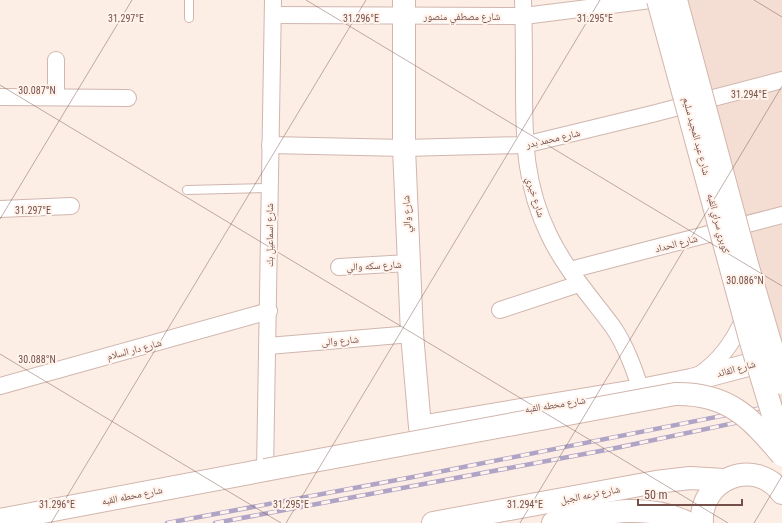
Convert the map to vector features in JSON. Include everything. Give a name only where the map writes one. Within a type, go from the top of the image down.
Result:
[{"type":"main road","name":"كوبري سراي القبه","points":[[658,0],[751,342],[782,446]]},
{"type":"main road","name":"كوبري سراي القبه","points":[[676,0],[749,271],[782,383]]},
{"type":"main road","name":"شارع والي","points":[[404,8],[404,148],[408,263],[420,427]]},
{"type":"main road","name":"شارع القائد","points":[[691,380],[778,358]]},
{"type":"main road","name":"شارع محطه القبه","points":[[420,427],[641,390],[691,380]]},
{"type":"main road","name":"شارع محطه القبه","points":[[0,520],[675,394],[707,396],[723,401],[737,409],[750,419],[782,456]]},
{"type":"main road","points":[[702,523],[704,502],[716,486],[782,456]]},
{"type":"main road","name":"شارع ترعه الجبل","points":[[433,523],[485,518],[662,481],[690,478],[763,477],[772,482],[782,493]]},
{"type":"main road","points":[[553,523],[611,512],[635,510],[659,513],[688,523]]},
{"type":"street","name":"شارع خيري","points":[[524,0],[524,145],[536,206],[549,236],[570,270],[579,284],[614,328],[629,356],[641,390]]},
{"type":"street","name":"شارع مصطفي منصور","points":[[273,8],[404,8],[524,16],[650,0]]},
{"type":"street","name":"شارع عبد المجيد سليم","points":[[662,0],[688,104],[723,230],[744,318],[759,345],[778,358]]},
{"type":"street","name":"شارع اسماعيل بك","points":[[265,470],[269,311],[269,188],[273,8]]},
{"type":"street","points":[[56,60],[56,97]]},
{"type":"street","name":"شارع محمد بدر","points":[[270,145],[404,148],[524,145],[782,80]]},
{"type":"street","points":[[0,97],[128,98]]},
{"type":"street","points":[[0,209],[71,206]]},
{"type":"street","name":"شارع الحداد","points":[[570,270],[782,216]]},
{"type":"street","name":"شارع سكه والي","points":[[339,267],[408,263]]},
{"type":"street","points":[[500,310],[579,284]]},
{"type":"street","name":"شارع دار السلام","points":[[0,386],[269,311]]},
{"type":"street","points":[[691,380],[713,364],[723,354],[739,331],[744,318]]},
{"type":"street","name":"شارع والى","points":[[268,346],[412,334]]},
{"type":"lane","points":[[189,0],[189,18]]},
{"type":"lane","points":[[187,190],[269,188]]},
{"type":"shaded area","points":[[668,0],[782,0],[782,407],[778,396]]},
{"type":"railway","points":[[167,523],[413,477],[782,404]]},
{"type":"railway","points":[[215,523],[611,449],[782,413]]}]
